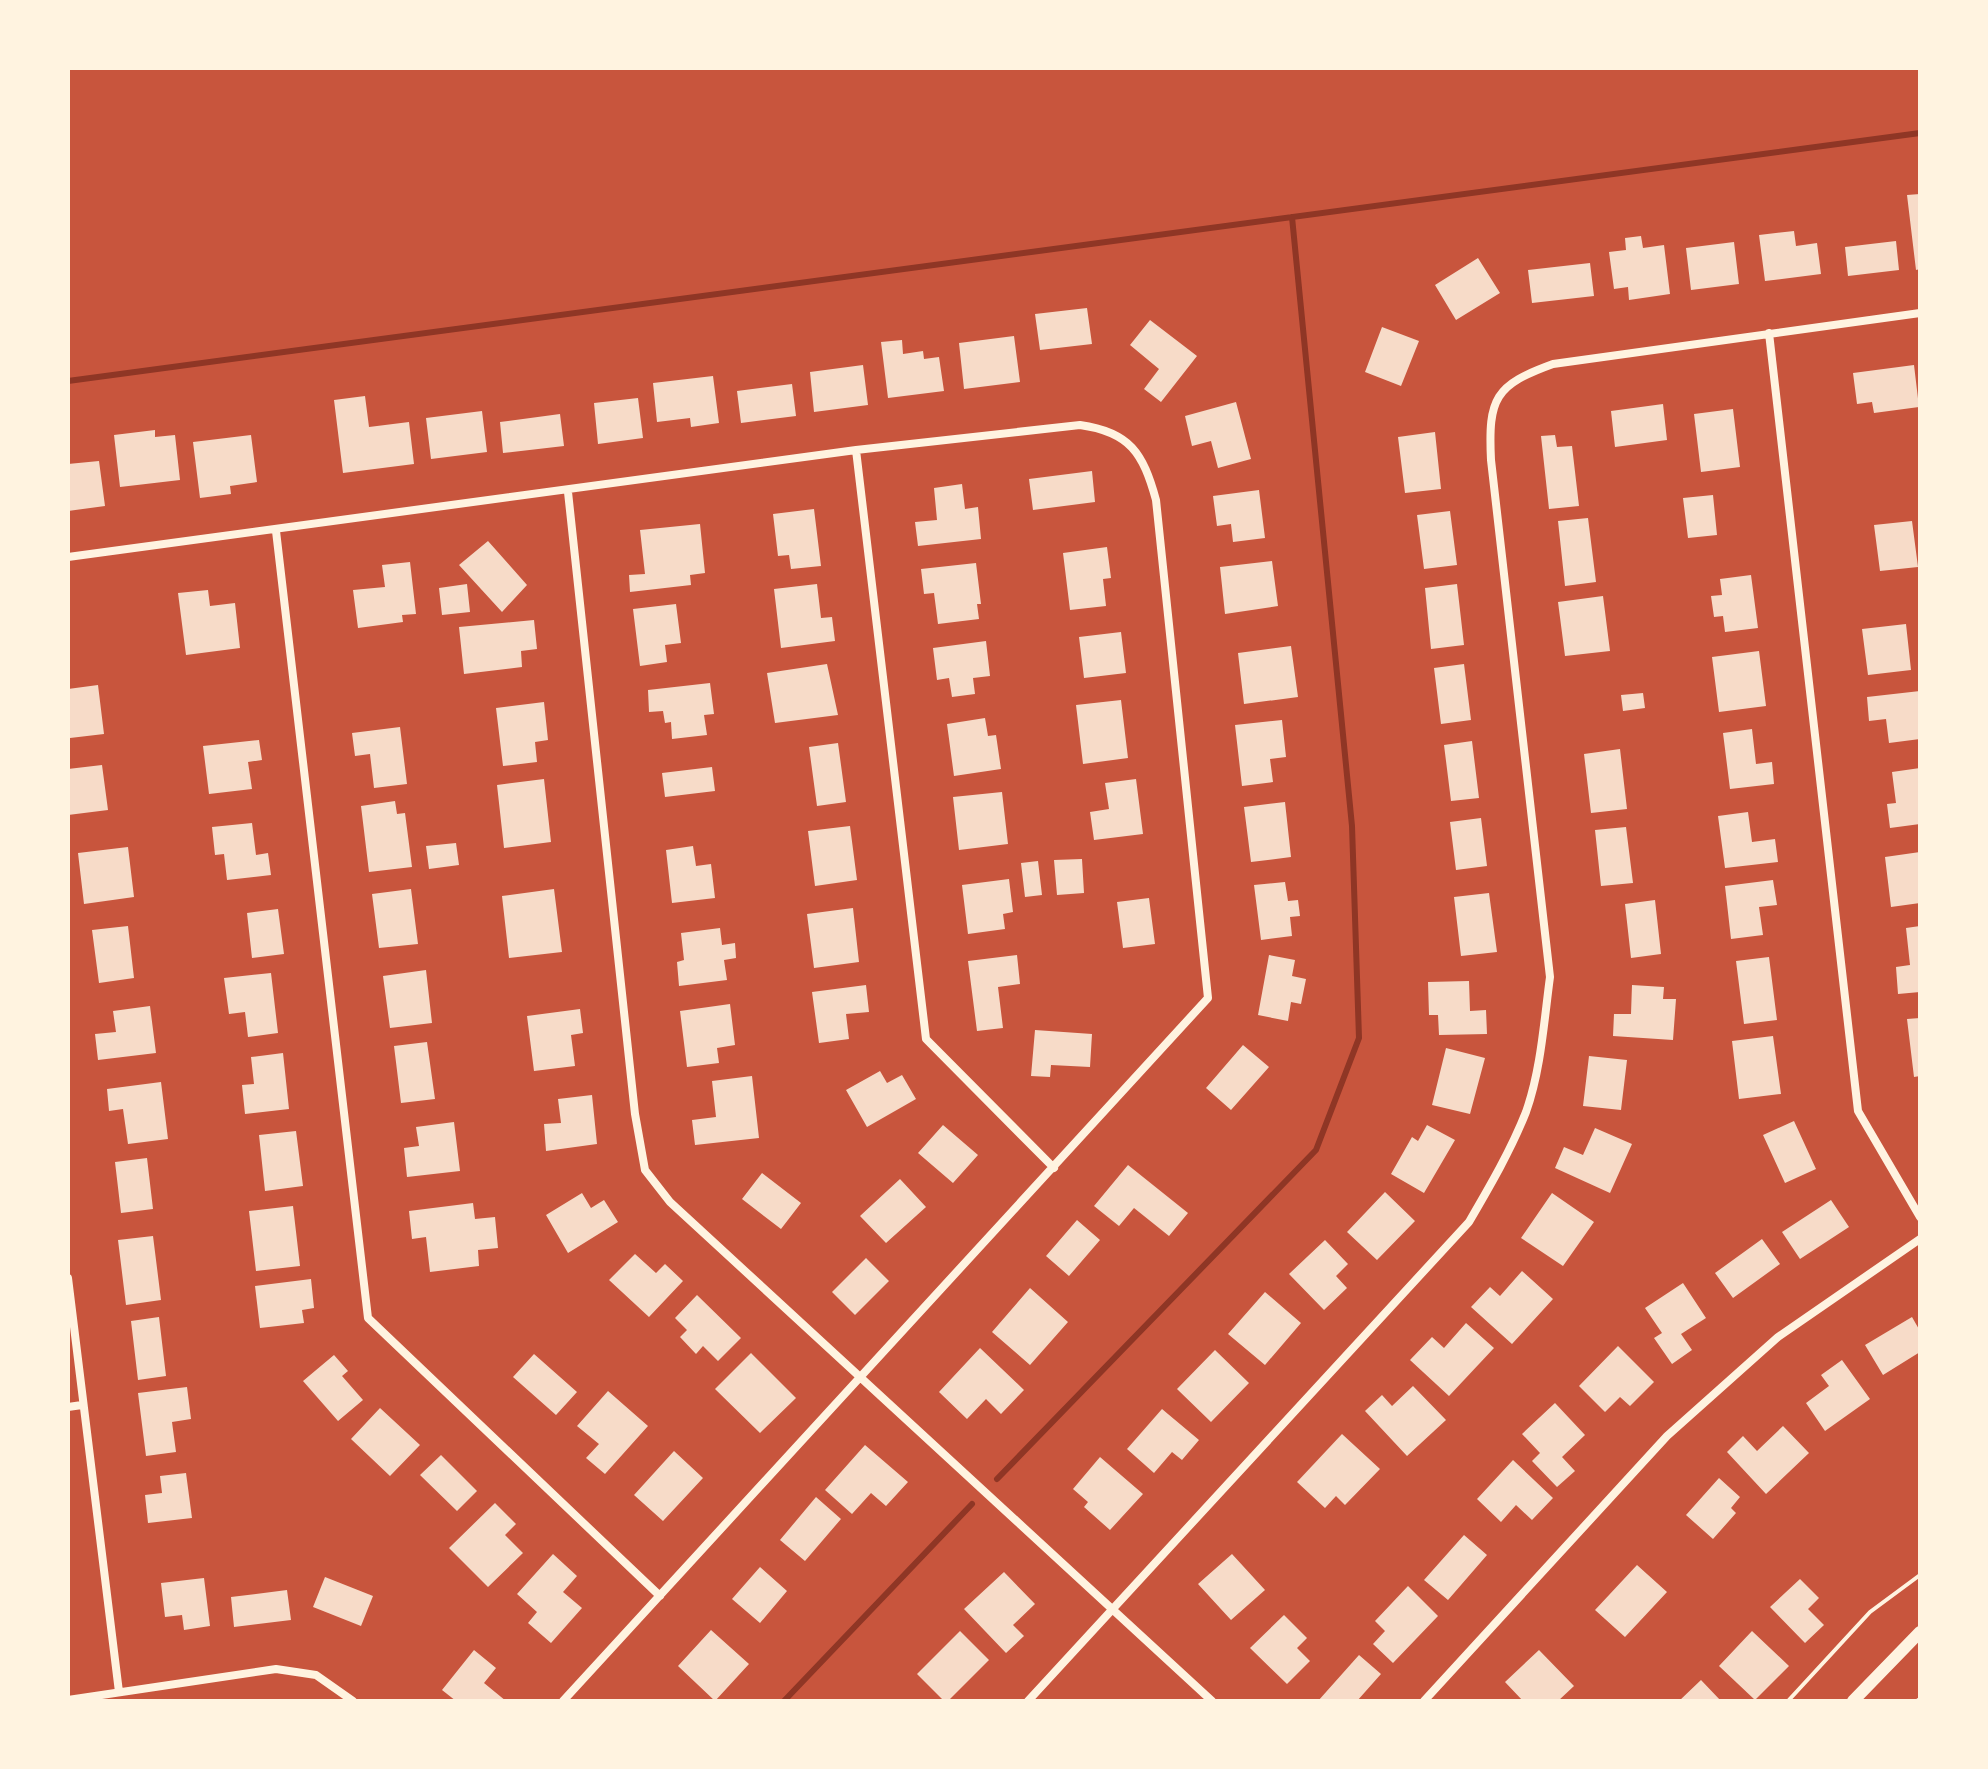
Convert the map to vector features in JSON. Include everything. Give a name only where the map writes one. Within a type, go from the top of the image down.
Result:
[{"type":"street","points":[[1028,1701],[1469,1222],[1497,1175],[1526,1110],[1540,1052],[1550,977],[1491,460],[1489,422],[1500,393],[1517,377],[1553,364],[1920,313]]},
{"type":"street","points":[[1769,333],[1858,1111],[1920,1217]]},
{"type":"street","points":[[68,557],[568,492],[856,450],[1080,425],[1108,429],[1134,447],[1149,473],[1156,500],[1208,998],[862,1379],[563,1701]]},
{"type":"street","points":[[856,450],[926,1039],[1054,1168]]},
{"type":"street","points":[[568,492],[635,1114],[645,1170],[670,1202],[1212,1701]]},
{"type":"street","points":[[276,531],[368,1318],[660,1596]]},
{"type":"street","points":[[1424,1701],[1667,1436],[1778,1337],[1920,1239]]},
{"type":"street","points":[[68,1278],[119,1692]]},
{"type":"street","points":[[68,1407],[82,1405]]},
{"type":"street","points":[[1853,1701],[1920,1632]]},
{"type":"street","points":[[68,1700],[276,1669],[316,1675],[353,1701]]},
{"type":"path","points":[[1788,1701],[1870,1612],[1920,1575]]},
{"type":"building","points":[[1920,194],[1920,269],[1916,270],[1907,195]]},
{"type":"building","points":[[1794,231],[1796,246],[1817,243],[1821,274],[1765,281],[1759,235]]},
{"type":"building","points":[[1641,236],[1643,248],[1664,245],[1670,294],[1629,300],[1628,287],[1614,289],[1609,252],[1626,250],[1625,238]]},
{"type":"building","points":[[1896,241],[1899,270],[1848,276],[1845,247]]},
{"type":"building","points":[[1734,242],[1739,284],[1691,290],[1686,248]]},
{"type":"building","points":[[1478,258],[1500,293],[1456,320],[1435,285]]},
{"type":"building","points":[[1590,263],[1594,296],[1532,303],[1528,270]]},
{"type":"building","points":[[1087,308],[1092,344],[1040,350],[1035,314]]},
{"type":"building","points":[[1150,320],[1197,356],[1161,402],[1144,389],[1159,369],[1130,345]]},
{"type":"building","points":[[1382,327],[1419,341],[1401,386],[1365,372]]},
{"type":"building","points":[[1014,336],[1020,382],[964,389],[959,343]]},
{"type":"building","points":[[902,340],[903,354],[923,351],[924,359],[939,357],[944,391],[888,398],[881,342]]},
{"type":"building","points":[[863,365],[868,405],[814,412],[810,372]]},
{"type":"building","points":[[1914,365],[1919,407],[1874,413],[1872,402],[1857,404],[1853,373]]},
{"type":"building","points":[[713,376],[719,423],[691,427],[690,418],[657,422],[653,383]]},
{"type":"building","points":[[792,384],[796,416],[741,423],[737,391]]},
{"type":"building","points":[[365,396],[369,427],[409,422],[414,464],[343,473],[334,400]]},
{"type":"building","points":[[638,398],[643,438],[598,444],[594,403]]},
{"type":"building","points":[[1236,402],[1251,459],[1218,468],[1211,441],[1192,446],[1185,416]]},
{"type":"building","points":[[1663,404],[1667,440],[1615,447],[1611,411]]},
{"type":"building","points":[[1733,409],[1740,467],[1701,472],[1694,414]]},
{"type":"building","points":[[482,411],[487,452],[431,459],[426,418]]},
{"type":"building","points":[[560,414],[564,446],[503,453],[500,422]]},
{"type":"building","points":[[155,430],[155,437],[175,435],[180,480],[120,487],[114,435]]},
{"type":"building","points":[[1435,432],[1441,489],[1405,493],[1398,437]]},
{"type":"building","points":[[251,435],[257,482],[230,486],[231,494],[200,498],[193,442]]},
{"type":"building","points":[[1555,435],[1557,447],[1572,446],[1579,506],[1549,509],[1541,436]]},
{"type":"building","points":[[99,461],[105,506],[68,511],[68,464]]},
{"type":"building","points":[[1092,471],[1095,502],[1033,510],[1029,479]]},
{"type":"building","points":[[962,484],[965,509],[978,507],[981,539],[918,546],[915,522],[937,520],[934,488]]},
{"type":"building","points":[[1259,490],[1265,538],[1233,542],[1231,524],[1217,526],[1213,496]]},
{"type":"building","points":[[1713,495],[1717,535],[1688,538],[1683,498]]},
{"type":"building","points":[[814,509],[821,566],[791,569],[789,555],[778,556],[773,514]]},
{"type":"building","points":[[1450,511],[1457,565],[1424,569],[1417,515]]},
{"type":"building","points":[[1588,518],[1596,582],[1565,586],[1558,521]]},
{"type":"building","points":[[1912,521],[1918,567],[1880,571],[1874,525]]},
{"type":"building","points":[[700,524],[705,573],[690,575],[691,585],[630,592],[629,575],[645,574],[640,530]]},
{"type":"building","points":[[488,541],[527,585],[502,612],[459,565]]},
{"type":"building","points":[[1107,547],[1111,578],[1103,579],[1106,606],[1070,610],[1063,553]]},
{"type":"building","points":[[1272,561],[1278,606],[1225,614],[1220,567]]},
{"type":"building","points":[[410,562],[416,614],[402,615],[403,622],[358,628],[353,590],[385,587],[382,565]]},
{"type":"building","points":[[976,563],[981,604],[977,604],[979,619],[938,624],[934,593],[924,594],[921,569]]},
{"type":"building","points":[[1751,575],[1758,628],[1725,632],[1723,616],[1714,617],[1711,596],[1722,595],[1720,579]]},
{"type":"building","points":[[467,584],[470,612],[442,615],[439,588]]},
{"type":"building","points":[[817,584],[821,618],[832,617],[835,641],[781,648],[774,589]]},
{"type":"building","points":[[1457,584],[1464,645],[1431,649],[1425,588]]},
{"type":"building","points":[[208,590],[210,606],[235,603],[240,648],[186,655],[178,593]]},
{"type":"building","points":[[1603,596],[1610,651],[1565,656],[1558,602]]},
{"type":"building","points":[[676,604],[681,643],[665,645],[667,662],[640,666],[633,609]]},
{"type":"building","points":[[534,620],[537,649],[521,651],[522,667],[464,674],[459,627]]},
{"type":"building","points":[[1906,624],[1911,670],[1868,675],[1862,629]]},
{"type":"building","points":[[1121,632],[1126,673],[1084,678],[1079,637]]},
{"type":"building","points":[[986,641],[990,676],[973,678],[975,694],[952,697],[949,678],[937,680],[933,648]]},
{"type":"building","points":[[1291,646],[1298,697],[1244,704],[1238,653]]},
{"type":"building","points":[[1759,651],[1766,706],[1719,712],[1712,657]]},
{"type":"building","points":[[827,664],[838,715],[775,723],[767,673]]},
{"type":"building","points":[[1464,664],[1471,720],[1441,724],[1434,668]]},
{"type":"building","points":[[710,683],[714,714],[704,715],[707,735],[672,739],[671,722],[665,723],[663,711],[649,712],[648,690]]},
{"type":"building","points":[[98,685],[104,734],[70,738],[68,689]]},
{"type":"building","points":[[1920,691],[1920,739],[1889,743],[1886,719],[1869,721],[1867,697]]},
{"type":"building","points":[[1643,693],[1645,708],[1623,711],[1621,695]]},
{"type":"building","points":[[1121,700],[1128,758],[1083,764],[1076,705]]},
{"type":"building","points":[[544,702],[548,740],[535,742],[537,762],[503,766],[496,708]]},
{"type":"building","points":[[985,718],[988,736],[996,735],[1001,769],[954,776],[947,724]]},
{"type":"building","points":[[1282,720],[1286,757],[1270,759],[1273,782],[1242,786],[1235,725]]},
{"type":"building","points":[[400,727],[407,784],[374,788],[370,754],[355,756],[352,733]]},
{"type":"building","points":[[1752,729],[1756,764],[1772,762],[1774,784],[1730,789],[1723,733]]},
{"type":"building","points":[[259,740],[262,760],[248,762],[252,789],[209,794],[203,746]]},
{"type":"building","points":[[1472,741],[1479,798],[1451,801],[1444,745]]},
{"type":"building","points":[[838,743],[846,802],[817,806],[809,747]]},
{"type":"building","points":[[1620,749],[1627,809],[1591,813],[1584,754]]},
{"type":"building","points":[[102,765],[108,810],[68,815],[68,769]]},
{"type":"building","points":[[712,767],[715,791],[665,797],[662,773]]},
{"type":"building","points":[[1920,768],[1920,824],[1890,828],[1887,804],[1896,803],[1892,772]]},
{"type":"building","points":[[544,779],[551,842],[504,848],[497,785]]},
{"type":"building","points":[[1136,779],[1143,834],[1094,840],[1090,812],[1109,809],[1105,783]]},
{"type":"building","points":[[1002,792],[1008,844],[959,850],[953,797]]},
{"type":"building","points":[[395,801],[397,814],[405,813],[412,867],[369,872],[361,806]]},
{"type":"building","points":[[1285,802],[1291,857],[1251,862],[1244,807]]},
{"type":"building","points":[[1748,812],[1752,842],[1775,839],[1778,862],[1725,868],[1718,816]]},
{"type":"building","points":[[1481,818],[1487,866],[1456,870],[1450,822]]},
{"type":"building","points":[[252,823],[256,855],[268,853],[271,875],[227,880],[224,854],[215,855],[212,827]]},
{"type":"building","points":[[850,826],[857,880],[815,886],[808,831]]},
{"type":"building","points":[[1626,827],[1633,883],[1601,886],[1595,830]]},
{"type":"building","points":[[456,843],[459,865],[429,869],[426,846]]},
{"type":"building","points":[[693,846],[696,866],[711,864],[715,898],[672,903],[666,850]]},
{"type":"building","points":[[128,847],[134,897],[84,904],[78,853]]},
{"type":"building","points":[[1920,852],[1920,903],[1891,907],[1885,857]]},
{"type":"building","points":[[1082,859],[1084,893],[1057,895],[1054,860]]},
{"type":"building","points":[[1038,861],[1042,895],[1025,897],[1021,863]]},
{"type":"building","points":[[1009,879],[1013,912],[1003,914],[1005,929],[968,934],[962,885]]},
{"type":"building","points":[[1773,880],[1777,905],[1759,907],[1763,935],[1731,939],[1725,886]]},
{"type":"building","points":[[1285,882],[1288,901],[1298,900],[1300,916],[1290,917],[1292,936],[1261,940],[1254,885]]},
{"type":"building","points":[[411,889],[418,944],[379,948],[372,894]]},
{"type":"building","points":[[554,889],[562,952],[509,958],[502,896]]},
{"type":"building","points":[[1489,893],[1497,952],[1461,956],[1454,897]]},
{"type":"building","points":[[1149,898],[1155,944],[1123,948],[1117,902]]},
{"type":"building","points":[[1655,900],[1661,954],[1631,958],[1625,904]]},
{"type":"building","points":[[853,908],[859,962],[814,968],[807,914]]},
{"type":"building","points":[[278,909],[284,954],[252,958],[247,913]]},
{"type":"building","points":[[128,926],[134,978],[99,983],[92,930]]},
{"type":"building","points":[[1920,926],[1920,992],[1898,994],[1896,967],[1910,965],[1906,928]]},
{"type":"building","points":[[720,928],[722,945],[735,943],[736,958],[724,960],[727,980],[679,986],[677,962],[684,960],[681,933]]},
{"type":"building","points":[[1017,955],[1020,984],[998,987],[1003,1028],[977,1031],[968,961]]},
{"type":"building","points":[[1269,955],[1295,960],[1292,976],[1306,979],[1301,1004],[1291,1002],[1288,1021],[1258,1015]]},
{"type":"building","points":[[1769,957],[1777,1020],[1744,1024],[1736,961]]},
{"type":"building","points":[[426,970],[432,1023],[390,1028],[383,976]]},
{"type":"building","points":[[271,973],[278,1033],[248,1037],[245,1012],[229,1014],[224,978]]},
{"type":"building","points":[[1469,981],[1470,1011],[1486,1010],[1487,1034],[1439,1035],[1438,1015],[1429,1015],[1428,982]]},
{"type":"building","points":[[866,985],[869,1012],[846,1014],[849,1039],[819,1043],[812,992]]},
{"type":"building","points":[[1632,985],[1664,987],[1663,999],[1676,999],[1673,1040],[1613,1036],[1614,1014],[1631,1014]]},
{"type":"building","points":[[730,1004],[735,1045],[717,1048],[719,1063],[687,1067],[680,1011]]},
{"type":"building","points":[[150,1006],[156,1053],[98,1060],[95,1034],[116,1032],[113,1011]]},
{"type":"building","points":[[580,1009],[583,1033],[571,1035],[575,1066],[534,1071],[527,1016]]},
{"type":"building","points":[[1920,1018],[1920,1076],[1914,1077],[1907,1019]]},
{"type":"building","points":[[1035,1030],[1092,1034],[1090,1067],[1051,1065],[1050,1077],[1031,1076]]},
{"type":"building","points":[[1773,1036],[1781,1094],[1739,1099],[1732,1041]]},
{"type":"building","points":[[427,1042],[435,1099],[401,1103],[394,1046]]},
{"type":"building","points":[[1243,1045],[1269,1067],[1231,1110],[1206,1088]]},
{"type":"building","points":[[1446,1048],[1485,1058],[1470,1114],[1432,1105]]},
{"type":"building","points":[[283,1053],[289,1109],[245,1114],[242,1085],[254,1084],[251,1057]]},
{"type":"building","points":[[1589,1056],[1627,1060],[1621,1110],[1583,1106]]},
{"type":"building","points":[[880,1071],[887,1083],[902,1075],[916,1099],[867,1127],[846,1090]]},
{"type":"building","points":[[752,1076],[759,1138],[695,1145],[692,1120],[716,1117],[712,1081]]},
{"type":"building","points":[[161,1082],[168,1139],[128,1144],[123,1109],[109,1111],[107,1089]]},
{"type":"building","points":[[592,1095],[597,1144],[546,1151],[544,1124],[561,1123],[558,1099]]},
{"type":"building","points":[[1794,1121],[1816,1169],[1785,1183],[1763,1135]]},
{"type":"building","points":[[454,1122],[460,1171],[407,1177],[404,1148],[419,1146],[416,1127]]},
{"type":"building","points":[[943,1125],[978,1155],[953,1183],[918,1153]]},
{"type":"building","points":[[1427,1125],[1455,1140],[1424,1193],[1391,1174],[1412,1137],[1418,1141]]},
{"type":"building","points":[[1595,1128],[1632,1144],[1610,1193],[1555,1168],[1564,1147],[1583,1155]]},
{"type":"building","points":[[296,1131],[303,1186],[265,1191],[259,1135]]},
{"type":"building","points":[[147,1158],[153,1209],[121,1213],[115,1162]]},
{"type":"building","points":[[1128,1165],[1188,1213],[1169,1236],[1134,1208],[1119,1226],[1094,1206]]},
{"type":"building","points":[[762,1173],[801,1203],[781,1229],[742,1199]]},
{"type":"building","points":[[900,1179],[926,1207],[886,1243],[860,1216]]},
{"type":"building","points":[[1385,1192],[1415,1221],[1377,1260],[1347,1232]]},
{"type":"building","points":[[582,1193],[591,1208],[604,1200],[618,1222],[568,1253],[546,1215]]},
{"type":"building","points":[[1552,1193],[1594,1222],[1563,1266],[1521,1238]]},
{"type":"building","points":[[1831,1200],[1849,1227],[1800,1259],[1782,1232]]},
{"type":"building","points":[[473,1203],[475,1219],[495,1217],[498,1248],[478,1250],[479,1266],[430,1272],[426,1237],[412,1239],[409,1211]]},
{"type":"building","points":[[293,1206],[300,1266],[256,1271],[249,1211]]},
{"type":"building","points":[[1077,1220],[1100,1240],[1069,1276],[1046,1256]]},
{"type":"building","points":[[153,1236],[161,1300],[126,1305],[118,1240]]},
{"type":"building","points":[[1762,1239],[1780,1264],[1733,1298],[1715,1273]]},
{"type":"building","points":[[1325,1240],[1348,1264],[1336,1276],[1347,1288],[1324,1310],[1289,1274]]},
{"type":"building","points":[[635,1254],[656,1273],[665,1264],[683,1281],[649,1317],[609,1280]]},
{"type":"building","points":[[866,1258],[889,1281],[855,1315],[832,1292]]},
{"type":"building","points":[[1522,1271],[1553,1299],[1512,1344],[1471,1307],[1490,1287],[1500,1296]]},
{"type":"building","points":[[311,1279],[314,1308],[302,1310],[304,1323],[260,1328],[255,1286]]},
{"type":"building","points":[[1683,1283],[1706,1318],[1681,1334],[1692,1350],[1672,1364],[1654,1338],[1662,1333],[1645,1308]]},
{"type":"building","points":[[1030,1288],[1068,1322],[1030,1365],[992,1332]]},
{"type":"building","points":[[1265,1292],[1301,1323],[1265,1365],[1228,1334]]},
{"type":"building","points":[[697,1295],[741,1338],[718,1361],[703,1346],[696,1354],[680,1337],[687,1330],[675,1318]]},
{"type":"building","points":[[159,1317],[166,1376],[138,1380],[131,1321]]},
{"type":"building","points":[[1912,1317],[1920,1331],[1920,1352],[1883,1375],[1865,1345]]},
{"type":"building","points":[[1466,1323],[1494,1348],[1449,1396],[1410,1360],[1432,1337],[1444,1348]]},
{"type":"building","points":[[1618,1346],[1654,1382],[1630,1406],[1620,1397],[1605,1412],[1579,1386]]},
{"type":"building","points":[[980,1348],[1024,1390],[1001,1414],[986,1399],[967,1419],[939,1392]]},
{"type":"building","points":[[1215,1350],[1249,1383],[1211,1422],[1177,1389]]},
{"type":"building","points":[[751,1353],[796,1398],[760,1433],[715,1389]]},
{"type":"building","points":[[534,1354],[577,1392],[556,1415],[513,1377]]},
{"type":"building","points":[[334,1355],[348,1371],[342,1376],[363,1400],[338,1421],[303,1381]]},
{"type":"building","points":[[1842,1360],[1870,1399],[1825,1431],[1806,1403],[1829,1386],[1821,1375]]},
{"type":"building","points":[[1413,1386],[1446,1420],[1407,1456],[1365,1411],[1382,1395],[1392,1406]]},
{"type":"building","points":[[187,1387],[191,1419],[172,1422],[176,1452],[146,1456],[138,1393]]},
{"type":"building","points":[[608,1391],[648,1426],[605,1474],[586,1458],[599,1444],[577,1426]]},
{"type":"building","points":[[1555,1403],[1585,1435],[1562,1457],[1575,1471],[1557,1487],[1532,1461],[1540,1453],[1522,1434]]},
{"type":"building","points":[[380,1408],[420,1445],[390,1476],[351,1439]]},
{"type":"building","points":[[1162,1409],[1199,1440],[1182,1460],[1172,1452],[1154,1473],[1127,1449]]},
{"type":"building","points":[[1783,1426],[1809,1453],[1766,1494],[1727,1452],[1743,1436],[1757,1451]]},
{"type":"building","points":[[1342,1434],[1380,1469],[1345,1505],[1336,1496],[1325,1508],[1297,1482]]},
{"type":"building","points":[[865,1445],[908,1482],[886,1506],[871,1493],[852,1514],[825,1490]]},
{"type":"building","points":[[674,1451],[703,1478],[663,1521],[634,1495]]},
{"type":"building","points":[[441,1455],[477,1491],[457,1511],[420,1475]]},
{"type":"building","points":[[1100,1457],[1143,1494],[1110,1530],[1084,1507],[1088,1502],[1073,1489]]},
{"type":"building","points":[[1513,1460],[1553,1498],[1532,1520],[1516,1505],[1501,1522],[1477,1499]]},
{"type":"building","points":[[186,1473],[192,1518],[148,1523],[145,1495],[162,1493],[160,1476]]},
{"type":"building","points":[[1719,1478],[1740,1497],[1731,1508],[1736,1513],[1713,1539],[1686,1515]]},
{"type":"building","points":[[816,1497],[841,1519],[805,1561],[780,1540]]},
{"type":"building","points":[[495,1503],[516,1524],[505,1535],[523,1553],[488,1587],[449,1548]]},
{"type":"building","points":[[1464,1535],[1487,1555],[1448,1600],[1424,1580]]},
{"type":"building","points":[[553,1554],[577,1576],[563,1592],[582,1608],[551,1643],[528,1623],[537,1612],[517,1594]]},
{"type":"building","points":[[1232,1554],[1265,1590],[1231,1620],[1198,1584]]},
{"type":"building","points":[[1637,1565],[1667,1592],[1625,1637],[1595,1610]]},
{"type":"building","points":[[760,1567],[787,1591],[760,1623],[732,1599]]},
{"type":"building","points":[[1004,1572],[1035,1604],[1013,1625],[1024,1636],[1006,1653],[964,1609]]},
{"type":"building","points":[[325,1577],[373,1596],[361,1626],[313,1607]]},
{"type":"building","points":[[204,1578],[210,1626],[184,1630],[182,1615],[165,1617],[161,1583]]},
{"type":"building","points":[[1800,1579],[1819,1598],[1808,1609],[1824,1625],[1805,1643],[1770,1607]]},
{"type":"building","points":[[1408,1586],[1438,1616],[1393,1663],[1373,1644],[1385,1631],[1375,1621]]},
{"type":"building","points":[[287,1590],[291,1620],[234,1627],[231,1597]]},
{"type":"building","points":[[1284,1615],[1307,1638],[1297,1648],[1310,1661],[1287,1684],[1250,1648]]},
{"type":"building","points":[[711,1630],[749,1664],[715,1701],[678,1666]]},
{"type":"building","points":[[960,1631],[989,1660],[948,1701],[944,1701],[917,1674]]},
{"type":"building","points":[[1752,1631],[1789,1666],[1755,1700],[1719,1666]]},
{"type":"building","points":[[474,1650],[496,1668],[484,1683],[506,1701],[456,1701],[442,1690]]},
{"type":"building","points":[[1539,1650],[1574,1686],[1558,1701],[1523,1701],[1505,1682]]},
{"type":"building","points":[[1359,1655],[1381,1674],[1357,1701],[1318,1701]]},
{"type":"building","points":[[1701,1680],[1721,1701],[1679,1701]]},
{"type":"waterway","points":[[68,381],[1920,133]]},
{"type":"waterway","points":[[997,1479],[1316,1150],[1359,1038],[1352,826],[1292,217]]},
{"type":"waterway","points":[[784,1701],[972,1504]]}]
